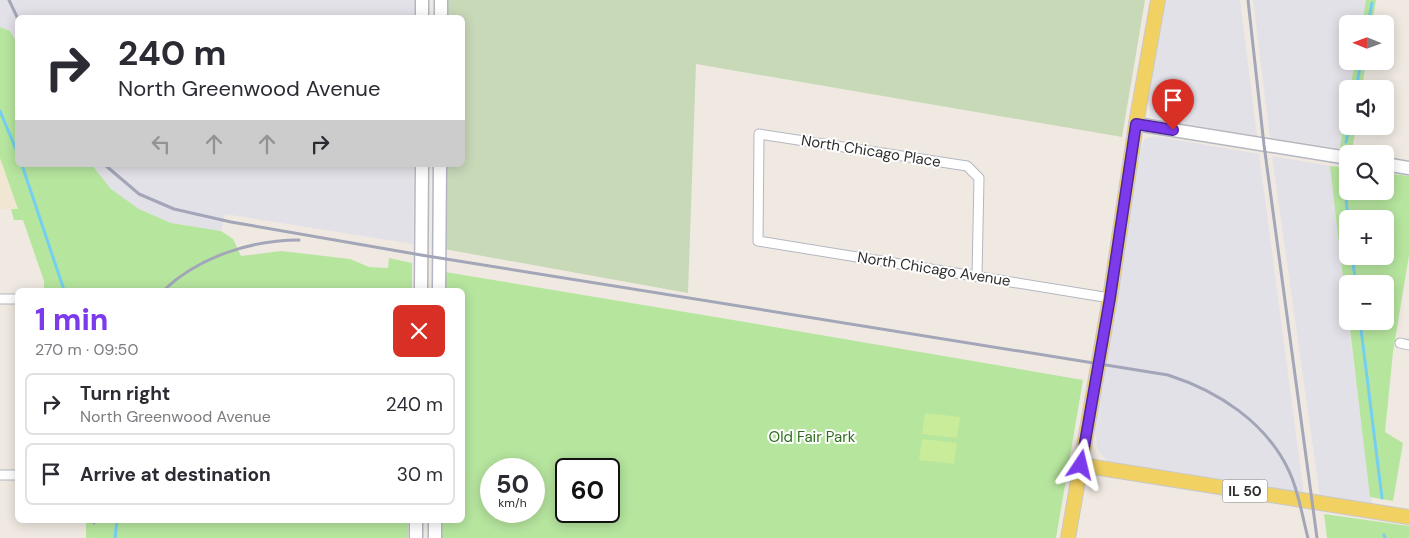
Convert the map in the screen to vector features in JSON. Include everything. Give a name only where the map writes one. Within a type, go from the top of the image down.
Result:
[{"type":"main road","points":[[422,0],[422,15]]},
{"type":"main road","points":[[441,0],[441,15]]},
{"type":"main road","points":[[1068,538],[1110,298],[1136,124],[1158,0]]},
{"type":"main road","points":[[1136,124],[1339,157]]},
{"type":"main road","points":[[1394,166],[1409,168]]},
{"type":"main road","points":[[420,288],[422,167]]},
{"type":"main road","points":[[439,288],[440,167]]},
{"type":"main road","name":"IL 50","points":[[1081,465],[1409,517]]},
{"type":"main road","points":[[416,523],[416,538]]},
{"type":"main road","points":[[435,523],[435,538]]},
{"type":"street","name":"North Chicago Place","points":[[758,241],[759,134],[967,166],[979,178],[977,276]]},
{"type":"street","name":"North Chicago Avenue","points":[[758,241],[1110,298]]},
{"type":"street","points":[[0,299],[15,299]]},
{"type":"street","points":[[0,475],[15,476]]},
{"type":"shaded area","points":[[0,0],[415,0],[415,15],[15,15],[15,40],[10,31],[0,27]]},
{"type":"shaded area","points":[[1165,0],[1240,0],[1257,136],[1153,118],[1150,115],[1148,103]]},
{"type":"shaded area","points":[[1253,0],[1366,0],[1364,15],[1339,15],[1339,70],[1353,70],[1352,80],[1339,80],[1339,135],[1342,135],[1339,148],[1270,138]]},
{"type":"shaded area","points":[[1154,136],[1259,154],[1304,495],[1110,463],[1098,450],[1094,429],[1095,418],[1142,144],[1145,139]]},
{"type":"shaded area","points":[[1272,156],[1330,166],[1339,244],[1339,265],[1341,265],[1343,275],[1339,275],[1339,330],[1349,330],[1372,506],[1320,497]]},
{"type":"shaded area","points":[[0,158],[18,209],[0,209]]},
{"type":"shaded area","points":[[94,167],[414,167],[413,244],[225,214],[221,231],[171,223],[139,209],[111,189]]},
{"type":"green space","points":[[447,0],[1145,0],[1122,137],[696,64],[688,293],[444,249],[445,167],[465,167],[465,15],[447,15]]},
{"type":"green space","points":[[1366,0],[1376,0],[1374,15],[1364,15]]},
{"type":"green space","points":[[0,27],[10,31],[15,40],[15,167],[94,167],[111,189],[139,209],[171,223],[221,231],[233,239],[241,256],[281,251],[350,259],[369,267],[388,268],[389,258],[412,263],[412,288],[44,288],[44,281],[23,220],[14,220],[11,209],[18,209],[0,158]]},
{"type":"green space","points":[[1353,70],[1365,70],[1363,80],[1352,80]]},
{"type":"green space","points":[[1342,135],[1355,135],[1353,145],[1340,145]]},
{"type":"green space","points":[[1330,166],[1339,167],[1339,200],[1394,200],[1394,174],[1409,176],[1409,255],[1393,352],[1385,432],[1403,443],[1393,501],[1370,497],[1350,330],[1394,330],[1394,275],[1343,275],[1342,265],[1394,265],[1394,210],[1339,210],[1339,243]]},
{"type":"green space","name":"Old Fair Park","points":[[445,272],[1083,380],[1056,538],[440,538],[440,523],[465,523],[465,288],[445,288]]},
{"type":"green space","points":[[925,413],[960,417],[957,438],[922,434]]},
{"type":"green space","points":[[922,439],[957,443],[954,464],[919,460]]},
{"type":"green space","points":[[1324,514],[1409,526],[1409,538],[1327,538]]},
{"type":"green space","points":[[86,523],[408,523],[408,538],[86,538]]},
{"type":"waterway","points":[[1370,15],[1372,3]]},
{"type":"waterway","points":[[1358,80],[1359,70]]},
{"type":"waterway","points":[[0,111],[15,147]]},
{"type":"waterway","points":[[1346,142],[1347,135]]},
{"type":"waterway","points":[[23,167],[63,288]]},
{"type":"waterway","points":[[1346,200],[1347,210]]},
{"type":"waterway","points":[[1353,265],[1355,275]]},
{"type":"waterway","points":[[1361,330],[1382,498]]},
{"type":"waterway","points":[[115,538],[117,523]]},
{"type":"railway","points":[[9,0],[16,15]]},
{"type":"railway","points":[[1248,0],[1264,145],[1317,538]]},
{"type":"railway","points":[[107,167],[139,194],[174,209],[231,222],[421,255],[1168,375],[1222,399],[1254,423],[1267,438],[1279,453],[1289,471],[1298,496],[1308,538]]},
{"type":"railway","points":[[166,288],[193,268],[227,253],[263,243],[299,240]]},
{"type":"route","points":[[1081,465],[1110,298],[1136,124],[1173,130]]}]
